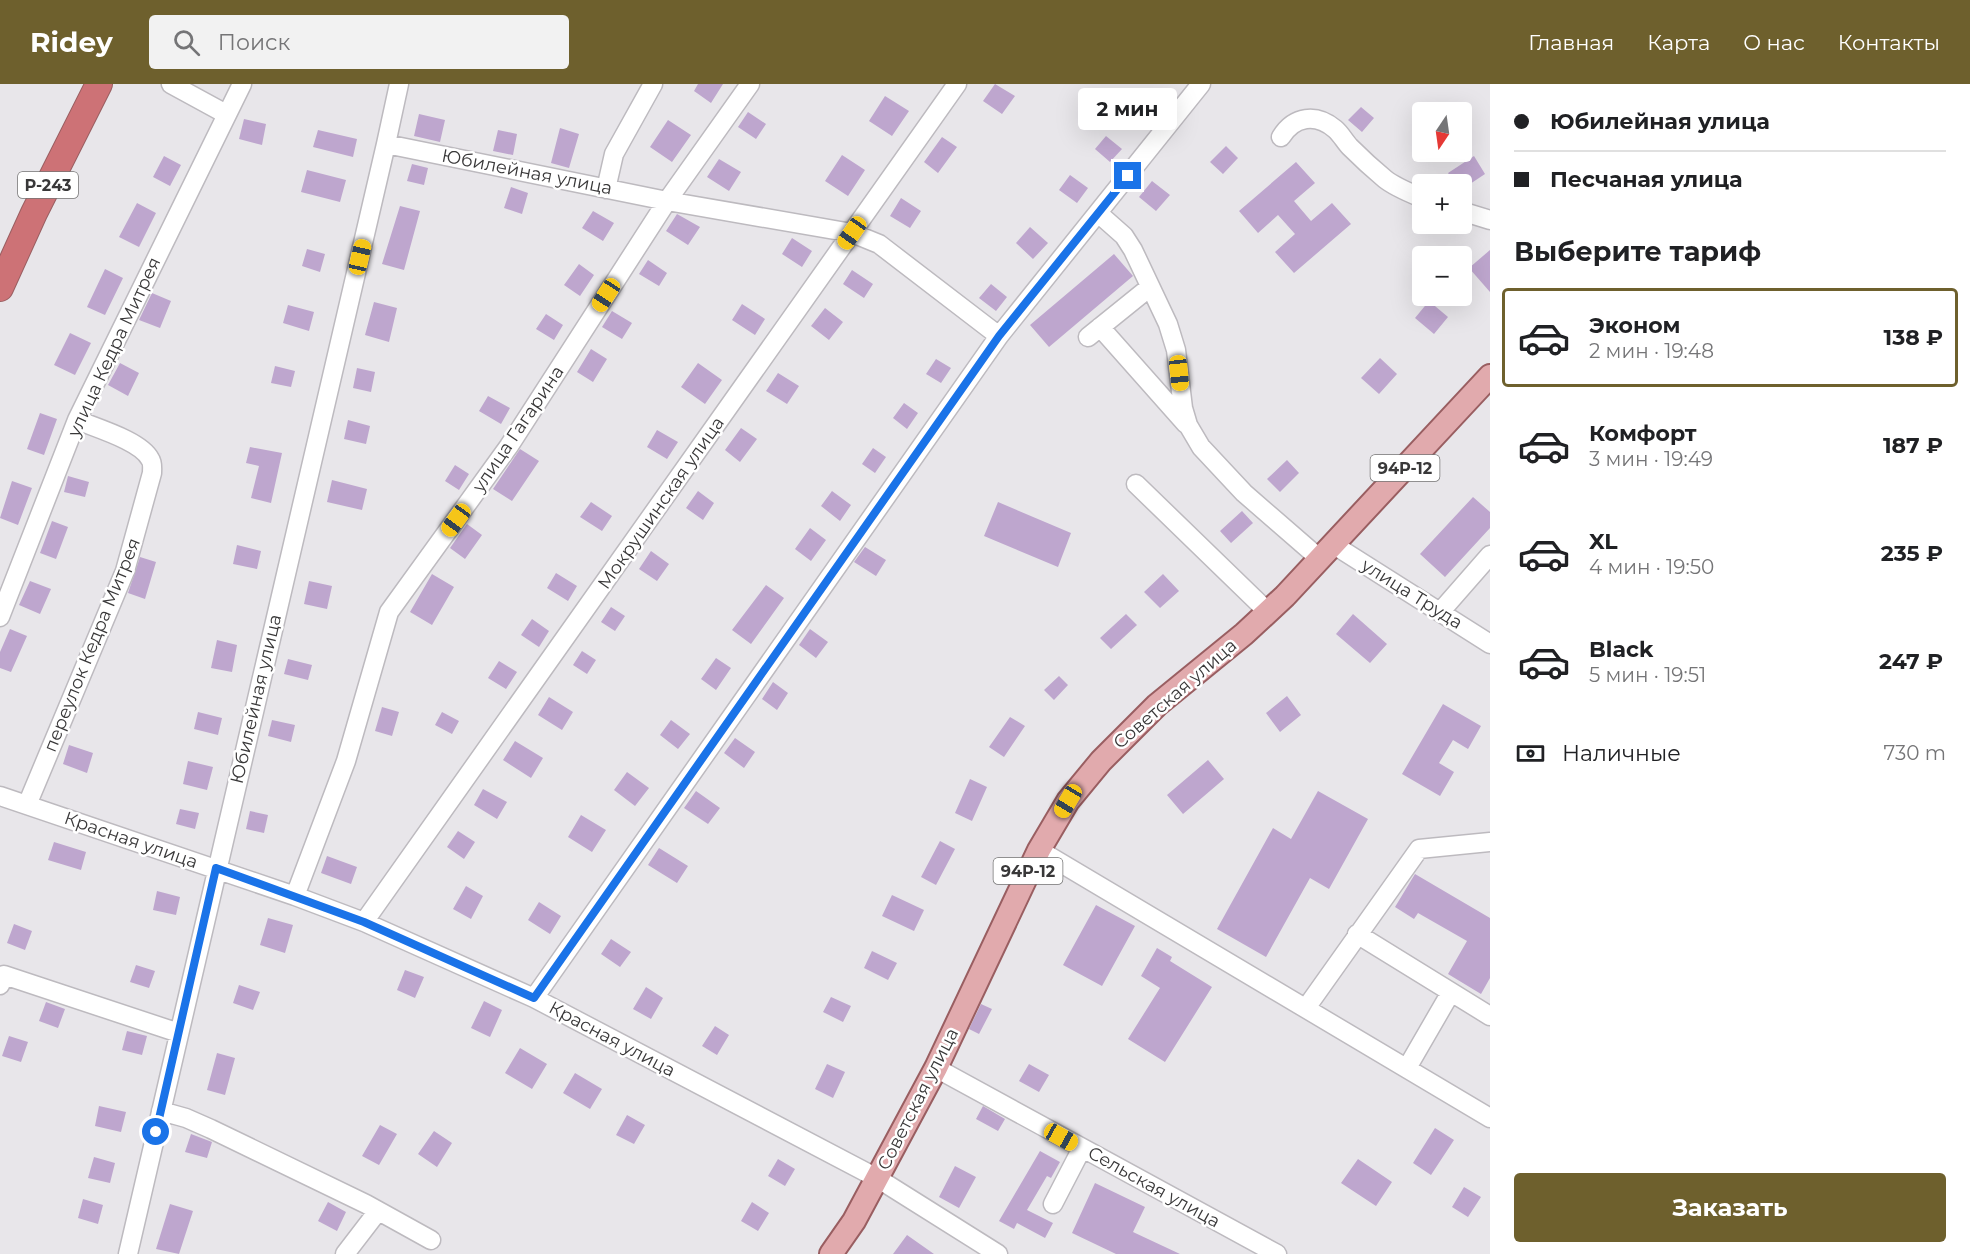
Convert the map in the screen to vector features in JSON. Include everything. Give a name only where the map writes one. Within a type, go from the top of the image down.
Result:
[{"type":"highway","name":"Р-243","points":[[0,288],[34,213],[99,84]]},
{"type":"main road","name":"Советская улица","points":[[831,1254],[854,1221],[936,1068],[1039,850],[1068,801],[1101,761],[1157,705],[1268,612],[1327,552],[1490,376]]},
{"type":"street","points":[[171,84],[226,114]]},
{"type":"street","name":"улица Кедра Митрея","points":[[0,617],[77,420],[242,84]]},
{"type":"street","name":"Юбилейная улица","points":[[128,1254],[399,84]]},
{"type":"street","points":[[606,189],[614,154],[653,84]]},
{"type":"street","name":"улица Гагарина","points":[[295,896],[346,761],[389,612],[509,446],[667,201],[750,84]]},
{"type":"street","name":"Мокрушинская улица","points":[[364,922],[957,84]]},
{"type":"street","points":[[534,998],[999,336],[1201,84]]},
{"type":"street","points":[[1281,137],[1286,129],[1295,122],[1314,117],[1336,129],[1356,153],[1388,181],[1412,193]]},
{"type":"street","name":"Юбилейная улица","points":[[386,144],[667,201],[852,233],[879,244],[999,336]]},
{"type":"street","points":[[1098,213],[1124,236],[1133,250],[1168,324],[1176,350],[1183,408],[1188,425]]},
{"type":"street","points":[[1472,214],[1490,220]]},
{"type":"street","points":[[1150,287],[1094,332],[1188,425]]},
{"type":"street","name":"переулок Кедра Митрея","points":[[27,805],[125,571],[152,473],[152,460],[144,451],[129,442],[77,420]]},
{"type":"street","name":"улица Труда","points":[[1188,425],[1201,447],[1244,493],[1327,552],[1442,611],[1490,644]]},
{"type":"street","points":[[1137,484],[1268,612]]},
{"type":"street","points":[[1442,611],[1490,555]]},
{"type":"street","name":"Красная улица","points":[[0,796],[216,868],[364,922],[534,998],[878,1178],[980,1249],[998,1254]]},
{"type":"street","points":[[1306,1008],[1356,934],[1419,849],[1490,842]]},
{"type":"street","points":[[1039,850],[1407,1068],[1489,1114]]},
{"type":"street","points":[[1356,934],[1490,1016]]},
{"type":"street","points":[[0,985],[4,975],[179,1033]]},
{"type":"street","points":[[1407,1068],[1450,992]]},
{"type":"street","name":"Сельская улица","points":[[936,1068],[1277,1254]]},
{"type":"street","points":[[161,1111],[186,1118],[211,1129],[378,1211],[431,1240]]},
{"type":"street","points":[[1053,1204],[1082,1148]]},
{"type":"street","points":[[345,1254],[378,1211]]},
{"type":"building","points":[[698,84],[723,84],[711,103],[694,91]]},
{"type":"building","points":[[995,84],[1015,96],[1002,114],[983,101]]},
{"type":"building","points":[[885,96],[909,111],[892,136],[869,121]]},
{"type":"building","points":[[1131,101],[1148,114],[1137,129],[1120,116]]},
{"type":"building","points":[[1361,107],[1374,118],[1362,132],[1348,120]]},
{"type":"building","points":[[748,112],[766,124],[756,139],[738,127]]},
{"type":"building","points":[[419,114],[445,120],[440,142],[414,136]]},
{"type":"building","points":[[244,119],[266,124],[262,145],[239,139]]},
{"type":"building","points":[[668,120],[691,135],[672,162],[650,147]]},
{"type":"building","points":[[560,128],[579,134],[569,168],[551,163]]},
{"type":"building","points":[[318,130],[357,139],[353,157],[313,147]]},
{"type":"building","points":[[498,130],[517,134],[513,155],[493,151]]},
{"type":"building","points":[[1106,136],[1122,149],[1110,162],[1095,149]]},
{"type":"building","points":[[942,137],[957,147],[938,173],[924,162]]},
{"type":"building","points":[[1226,146],[1238,158],[1223,174],[1210,162]]},
{"type":"building","points":[[842,155],[865,170],[848,196],[825,181]]},
{"type":"building","points":[[164,156],[181,165],[170,186],[153,177]]},
{"type":"building","points":[[1474,156],[1485,174],[1472,183],[1472,174],[1448,173],[1465,162],[1472,162]]},
{"type":"building","points":[[719,159],[741,172],[729,191],[707,177]]},
{"type":"building","points":[[1296,162],[1315,183],[1294,201],[1311,221],[1332,203],[1351,224],[1294,273],[1275,252],[1295,234],[1278,215],[1258,233],[1239,211]]},
{"type":"building","points":[[412,164],[428,168],[424,185],[407,181]]},
{"type":"building","points":[[307,170],[346,180],[340,202],[301,192]]},
{"type":"building","points":[[1070,175],[1088,188],[1077,203],[1059,190]]},
{"type":"building","points":[[1152,181],[1170,195],[1156,211],[1139,197]]},
{"type":"building","points":[[511,187],[528,193],[522,214],[504,208]]},
{"type":"building","points":[[901,198],[921,211],[910,228],[890,216]]},
{"type":"building","points":[[137,203],[156,213],[139,247],[119,237]]},
{"type":"building","points":[[400,206],[420,211],[404,270],[382,264]]},
{"type":"building","points":[[593,211],[614,223],[603,241],[582,228]]},
{"type":"building","points":[[677,214],[700,227],[688,245],[666,231]]},
{"type":"building","points":[[1030,227],[1048,243],[1033,259],[1016,243]]},
{"type":"building","points":[[792,238],[812,251],[802,267],[782,254]]},
{"type":"building","points":[[307,249],[325,254],[320,272],[302,266]]},
{"type":"building","points":[[1490,250],[1490,292],[1472,271],[1472,265]]},
{"type":"building","points":[[1114,254],[1133,276],[1049,347],[1030,325]]},
{"type":"building","points":[[648,260],[667,273],[659,286],[639,274]]},
{"type":"building","points":[[579,264],[594,275],[580,296],[564,285]]},
{"type":"building","points":[[105,269],[123,278],[105,315],[87,307]]},
{"type":"building","points":[[852,270],[873,284],[864,298],[843,284]]},
{"type":"building","points":[[991,284],[1007,297],[996,311],[979,298]]},
{"type":"building","points":[[152,293],[171,301],[160,328],[139,320]]},
{"type":"building","points":[[374,302],[397,308],[389,342],[365,335]]},
{"type":"building","points":[[742,304],[765,319],[755,335],[732,320]]},
{"type":"building","points":[[288,305],[314,312],[309,331],[283,323]]},
{"type":"building","points":[[1425,306],[1435,306],[1448,317],[1434,334],[1415,318]]},
{"type":"building","points":[[825,308],[843,322],[829,340],[811,326]]},
{"type":"building","points":[[612,311],[632,323],[622,339],[602,327]]},
{"type":"building","points":[[546,314],[563,325],[554,340],[536,329]]},
{"type":"building","points":[[70,333],[91,343],[75,375],[54,365]]},
{"type":"building","points":[[591,349],[607,359],[593,382],[577,372]]},
{"type":"building","points":[[1380,358],[1397,374],[1379,394],[1361,378]]},
{"type":"building","points":[[936,359],[951,368],[941,383],[926,374]]},
{"type":"building","points":[[120,363],[139,373],[128,396],[108,385]]},
{"type":"building","points":[[698,363],[722,380],[705,404],[681,387]]},
{"type":"building","points":[[275,366],[295,371],[291,387],[271,383]]},
{"type":"building","points":[[357,368],[375,372],[371,392],[353,388]]},
{"type":"building","points":[[778,373],[799,386],[787,404],[766,391]]},
{"type":"building","points":[[488,396],[510,408],[501,424],[479,411]]},
{"type":"building","points":[[904,403],[918,413],[907,429],[893,418]]},
{"type":"building","points":[[40,413],[57,419],[44,455],[27,449]]},
{"type":"building","points":[[348,420],[370,426],[366,444],[344,439]]},
{"type":"building","points":[[741,428],[757,439],[740,462],[725,450]]},
{"type":"building","points":[[657,430],[678,442],[667,459],[647,447]]},
{"type":"building","points":[[250,447],[282,453],[271,503],[251,498],[259,466],[246,463]]},
{"type":"building","points":[[873,448],[886,457],[875,473],[862,464]]},
{"type":"building","points":[[520,449],[539,461],[512,501],[493,489]]},
{"type":"building","points":[[1287,460],[1299,473],[1280,492],[1267,479]]},
{"type":"building","points":[[455,465],[469,474],[459,490],[445,481]]},
{"type":"building","points":[[68,476],[89,482],[85,497],[64,492]]},
{"type":"building","points":[[332,480],[367,489],[362,510],[327,502]]},
{"type":"building","points":[[12,481],[32,488],[18,525],[0,518]]},
{"type":"building","points":[[698,491],[714,503],[703,520],[686,508]]},
{"type":"building","points":[[832,491],[851,505],[840,521],[821,506]]},
{"type":"building","points":[[1473,497],[1490,512],[1490,528],[1445,577],[1420,554]]},
{"type":"building","points":[[591,502],[612,516],[602,531],[580,517]]},
{"type":"building","points":[[998,502],[1071,533],[1058,567],[984,536]]},
{"type":"building","points":[[1242,511],[1253,523],[1231,543],[1220,531]]},
{"type":"building","points":[[52,521],[68,527],[56,559],[40,553]]},
{"type":"building","points":[[467,524],[482,535],[465,559],[450,548]]},
{"type":"building","points":[[810,528],[826,540],[811,561],[795,549]]},
{"type":"building","points":[[237,545],[261,551],[257,569],[233,564]]},
{"type":"building","points":[[865,547],[886,560],[876,576],[854,562]]},
{"type":"building","points":[[651,551],[669,564],[657,581],[639,569]]},
{"type":"building","points":[[140,557],[156,562],[145,599],[128,593]]},
{"type":"building","points":[[556,573],[577,586],[568,601],[547,588]]},
{"type":"building","points":[[432,574],[454,587],[432,625],[410,612]]},
{"type":"building","points":[[1163,574],[1179,591],[1160,608],[1144,592]]},
{"type":"building","points":[[30,581],[51,589],[40,614],[19,605]]},
{"type":"building","points":[[309,581],[332,586],[327,609],[304,604]]},
{"type":"building","points":[[766,585],[784,598],[751,644],[732,630]]},
{"type":"building","points":[[611,607],[625,616],[615,631],[601,622]]},
{"type":"building","points":[[1126,614],[1137,625],[1111,649],[1100,638]]},
{"type":"building","points":[[1353,614],[1387,644],[1370,663],[1336,634]]},
{"type":"building","points":[[532,619],[549,631],[539,647],[521,635]]},
{"type":"building","points":[[10,629],[27,636],[11,672],[0,668],[0,652]]},
{"type":"building","points":[[810,629],[828,642],[816,658],[799,645]]},
{"type":"building","points":[[217,640],[237,645],[232,672],[211,668]]},
{"type":"building","points":[[582,651],[596,660],[587,674],[573,665]]},
{"type":"building","points":[[716,658],[731,668],[716,690],[701,679]]},
{"type":"building","points":[[288,659],[312,665],[308,680],[284,674]]},
{"type":"building","points":[[499,661],[517,672],[506,689],[488,678]]},
{"type":"building","points":[[1059,676],[1068,685],[1054,700],[1044,690]]},
{"type":"building","points":[[773,682],[788,693],[777,710],[762,699]]},
{"type":"building","points":[[1287,696],[1301,715],[1280,732],[1266,713]]},
{"type":"building","points":[[549,697],[573,712],[562,730],[538,715]]},
{"type":"building","points":[[1443,704],[1481,726],[1468,749],[1453,740],[1439,763],[1454,772],[1440,796],[1402,774]]},
{"type":"building","points":[[382,707],[399,712],[392,736],[375,731]]},
{"type":"building","points":[[198,712],[222,718],[218,735],[194,729]]},
{"type":"building","points":[[442,712],[459,721],[452,734],[435,725]]},
{"type":"building","points":[[1010,717],[1025,726],[1004,757],[989,747]]},
{"type":"building","points":[[272,720],[295,725],[291,742],[268,736]]},
{"type":"building","points":[[671,720],[690,734],[678,749],[660,735]]},
{"type":"building","points":[[735,738],[755,752],[744,768],[724,753]]},
{"type":"building","points":[[515,741],[543,758],[531,778],[503,760]]},
{"type":"building","points":[[69,745],[93,753],[87,773],[63,764]]},
{"type":"building","points":[[1208,760],[1224,779],[1183,814],[1167,795]]},
{"type":"building","points":[[188,761],[213,767],[207,790],[183,784]]},
{"type":"building","points":[[627,772],[649,788],[635,806],[614,790]]},
{"type":"building","points":[[970,779],[987,787],[972,821],[955,813]]},
{"type":"building","points":[[483,789],[507,802],[497,819],[474,805]]},
{"type":"building","points":[[696,791],[720,808],[708,824],[684,808]]},
{"type":"building","points":[[1318,791],[1368,819],[1329,889],[1310,878],[1266,957],[1217,929],[1273,828],[1291,839]]},
{"type":"building","points":[[180,809],[199,813],[195,829],[176,824]]},
{"type":"building","points":[[250,811],[268,815],[264,833],[246,829]]},
{"type":"building","points":[[581,815],[606,830],[592,852],[568,837]]},
{"type":"building","points":[[458,831],[475,842],[464,859],[447,847]]},
{"type":"building","points":[[940,841],[955,849],[936,885],[921,877]]},
{"type":"building","points":[[54,842],[86,852],[81,870],[48,860]]},
{"type":"building","points":[[659,848],[688,866],[677,883],[648,865]]},
{"type":"building","points":[[327,856],[357,867],[351,884],[321,873]]},
{"type":"building","points":[[1415,874],[1490,918],[1490,978],[1481,994],[1448,974],[1467,941],[1418,913],[1414,919],[1395,907]]},
{"type":"building","points":[[466,886],[483,896],[471,919],[453,909]]},
{"type":"building","points":[[157,891],[180,897],[176,915],[153,910]]},
{"type":"building","points":[[892,895],[924,910],[914,931],[882,916]]},
{"type":"building","points":[[539,902],[561,916],[550,934],[528,920]]},
{"type":"building","points":[[1096,905],[1135,926],[1102,986],[1063,965]]},
{"type":"building","points":[[268,918],[293,925],[285,953],[260,945]]},
{"type":"building","points":[[14,924],[32,931],[25,950],[7,943]]},
{"type":"building","points":[[611,939],[631,952],[620,967],[601,954]]},
{"type":"building","points":[[1157,948],[1172,957],[1170,961],[1212,987],[1165,1062],[1128,1039],[1160,988],[1141,976]]},
{"type":"building","points":[[872,951],[897,963],[888,980],[864,968]]},
{"type":"building","points":[[136,965],[155,971],[149,988],[130,982]]},
{"type":"building","points":[[405,970],[424,977],[415,998],[397,990]]},
{"type":"building","points":[[239,985],[260,992],[253,1010],[233,1003]]},
{"type":"building","points":[[646,987],[663,998],[651,1019],[633,1009]]},
{"type":"building","points":[[831,997],[851,1006],[843,1022],[823,1012]]},
{"type":"building","points":[[484,1001],[502,1010],[490,1037],[471,1028]]},
{"type":"building","points":[[46,1002],[65,1009],[58,1028],[39,1021]]},
{"type":"building","points":[[981,1004],[992,1009],[979,1034],[969,1029]]},
{"type":"building","points":[[715,1026],[729,1035],[717,1055],[702,1046]]},
{"type":"building","points":[[127,1031],[147,1036],[142,1055],[122,1050]]},
{"type":"building","points":[[9,1036],[28,1042],[21,1062],[2,1056]]},
{"type":"building","points":[[520,1048],[547,1064],[532,1089],[505,1073]]},
{"type":"building","points":[[217,1053],[235,1058],[225,1095],[207,1090]]},
{"type":"building","points":[[827,1064],[845,1072],[833,1098],[815,1089]]},
{"type":"building","points":[[1029,1064],[1049,1075],[1039,1092],[1019,1081]]},
{"type":"building","points":[[575,1073],[602,1089],[590,1109],[563,1093]]},
{"type":"building","points":[[99,1106],[126,1112],[121,1132],[95,1126]]},
{"type":"building","points":[[983,1106],[1005,1119],[998,1131],[976,1119]]},
{"type":"building","points":[[627,1115],[645,1125],[634,1144],[616,1135]]},
{"type":"building","points":[[380,1125],[397,1134],[379,1165],[362,1156]]},
{"type":"building","points":[[1435,1128],[1454,1140],[1431,1175],[1413,1163]]},
{"type":"building","points":[[434,1131],[452,1143],[437,1167],[418,1154]]},
{"type":"building","points":[[191,1134],[212,1142],[207,1158],[185,1152]]},
{"type":"building","points":[[1040,1151],[1060,1162],[1051,1178],[1047,1176],[1027,1210],[1053,1223],[1045,1238],[1017,1223],[1014,1229],[999,1221]]},
{"type":"building","points":[[94,1157],[115,1163],[110,1183],[88,1178]]},
{"type":"building","points":[[778,1159],[795,1169],[785,1186],[768,1176]]},
{"type":"building","points":[[1358,1159],[1392,1182],[1376,1206],[1341,1183]]},
{"type":"building","points":[[955,1166],[976,1177],[959,1208],[939,1197]]},
{"type":"building","points":[[1095,1183],[1145,1207],[1133,1232],[1180,1254],[1116,1254],[1072,1233]]},
{"type":"building","points":[[1464,1187],[1481,1197],[1468,1217],[1452,1207]]},
{"type":"building","points":[[83,1199],[103,1205],[98,1224],[78,1218]]},
{"type":"building","points":[[328,1202],[346,1212],[337,1231],[318,1221]]},
{"type":"building","points":[[752,1202],[769,1213],[758,1231],[741,1221]]},
{"type":"building","points":[[170,1204],[193,1211],[179,1254],[156,1249]]},
{"type":"building","points":[[907,1235],[934,1254],[893,1254]]},
{"type":"route","points":[[156,1132],[216,868],[364,922],[534,998],[999,336],[1128,176]]}]
